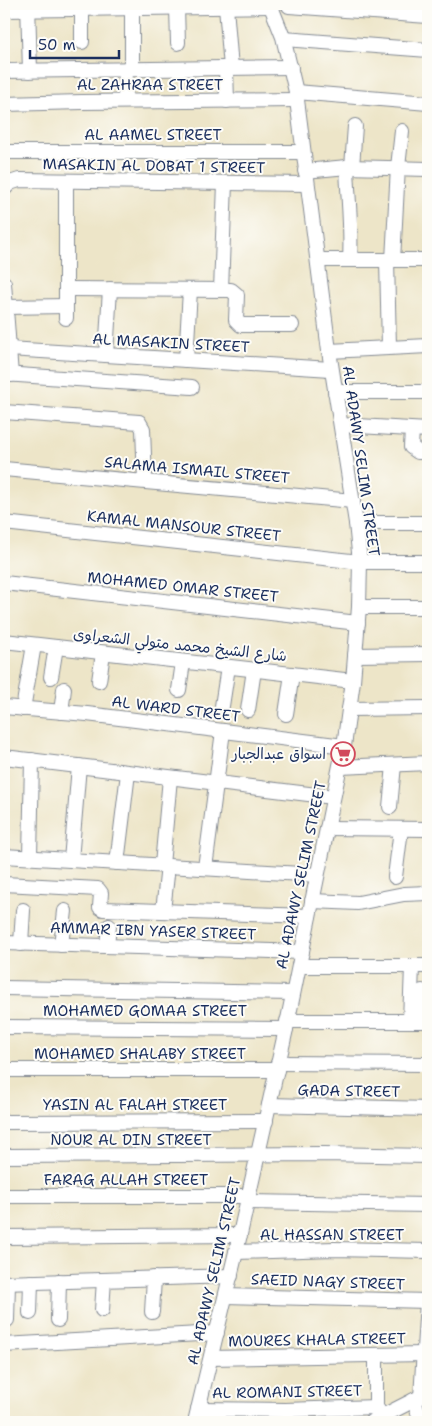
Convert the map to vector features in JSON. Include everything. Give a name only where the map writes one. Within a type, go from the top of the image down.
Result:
[{"type":"street","points":[[4,10],[28,7],[132,8],[271,5]]},
{"type":"street","name":"AL ADAWY SELIM STREET","points":[[197,1416],[278,1067],[316,875],[334,797],[344,746],[353,681],[359,607],[360,562],[356,523],[331,369],[296,96],[284,38],[271,5]]},
{"type":"street","points":[[428,16],[290,5],[284,38],[428,50]]},
{"type":"street","points":[[174,6],[178,43]]},
{"type":"street","points":[[28,7],[30,71]]},
{"type":"street","points":[[226,7],[227,101]]},
{"type":"street","points":[[82,8],[82,42]]},
{"type":"street","points":[[125,101],[129,69],[132,8]]},
{"type":"street","points":[[4,72],[291,67]]},
{"type":"street","name":"AL ZAHRAA STREET","points":[[4,104],[227,101],[296,96],[428,102]]},
{"type":"street","points":[[350,260],[352,228],[348,214],[350,167],[355,126]]},
{"type":"street","points":[[389,347],[390,260],[402,131]]},
{"type":"street","name":"AL AAMEL STREET","points":[[4,152],[302,152]]},
{"type":"street","name":"MASAKIN AL DOBAT 1 STREET","points":[[4,189],[10,183],[19,180],[225,183],[306,178],[350,167],[428,169]]},
{"type":"street","points":[[5,301],[66,312],[66,181]]},
{"type":"street","points":[[221,290],[225,183]]},
{"type":"street","points":[[318,260],[390,260],[428,264]]},
{"type":"street","points":[[4,283],[9,349],[8,374],[192,387]]},
{"type":"street","points":[[66,289],[233,291],[237,295],[236,320],[241,325],[292,325]]},
{"type":"street","points":[[106,355],[110,289]]},
{"type":"street","points":[[186,360],[190,290]]},
{"type":"street","points":[[329,351],[428,346]]},
{"type":"street","name":"AL MASAKIN STREET","points":[[9,349],[331,369]]},
{"type":"street","points":[[335,392],[428,392]]},
{"type":"street","points":[[4,412],[139,422],[143,429],[145,482]]},
{"type":"street","points":[[341,426],[428,430]]},
{"type":"street","points":[[412,430],[411,448],[418,452],[428,452]]},
{"type":"street","name":"SALAMA ISMAIL STREET","points":[[4,469],[353,502]]},
{"type":"street","name":"KAMAL MANSOUR STREET","points":[[4,523],[360,562],[428,562]]},
{"type":"street","points":[[356,523],[428,523]]},
{"type":"street","name":"MOHAMED OMAR STREET","points":[[4,583],[358,623]]},
{"type":"street","points":[[359,607],[428,607]]},
{"type":"street","name":"شارع الشيخ محمد متولي الشعراوى","points":[[4,642],[353,681]]},
{"type":"street","points":[[23,709],[34,645]]},
{"type":"street","points":[[52,677],[56,647]]},
{"type":"street","points":[[99,681],[103,653]]},
{"type":"street","points":[[355,655],[428,654]]},
{"type":"street","points":[[179,690],[184,662]]},
{"type":"street","points":[[222,706],[228,667]]},
{"type":"street","points":[[248,710],[254,670]]},
{"type":"street","points":[[286,714],[292,674]]},
{"type":"street","points":[[61,712],[64,690]]},
{"type":"street","name":"AL WARD STREET","points":[[4,707],[61,712],[344,746]]},
{"type":"street","points":[[349,709],[428,708]]},
{"type":"street","points":[[205,868],[214,783],[223,731]]},
{"type":"street","points":[[4,757],[334,797]]},
{"type":"street","points":[[30,857],[32,760]]},
{"type":"street","points":[[340,767],[428,763]]},
{"type":"street","points":[[390,807],[394,765]]},
{"type":"street","points":[[71,860],[79,766]]},
{"type":"street","points":[[117,863],[128,773]]},
{"type":"street","points":[[163,911],[170,778]]},
{"type":"street","points":[[327,828],[428,829]]},
{"type":"street","points":[[395,877],[401,829]]},
{"type":"street","points":[[4,856],[316,875]]},
{"type":"street","points":[[4,884],[96,889],[101,891],[100,906],[102,908],[309,916]]},
{"type":"street","points":[[312,902],[358,903],[404,894],[428,893]]},
{"type":"street","points":[[21,944],[23,910]]},
{"type":"street","points":[[62,945],[65,911]]},
{"type":"street","points":[[107,946],[109,926]]},
{"type":"street","name":"AMMAR IBN YASER STREET","points":[[4,943],[302,952]]},
{"type":"street","points":[[299,966],[428,966]]},
{"type":"street","points":[[412,966],[420,1021]]},
{"type":"street","points":[[4,988],[293,993]]},
{"type":"street","points":[[420,1021],[422,991]]},
{"type":"street","name":"MOHAMED GOMAA STREET","points":[[4,1027],[287,1025],[420,1021]]},
{"type":"street","name":"MOHAMED SHALABY STREET","points":[[4,1070],[428,1064]]},
{"type":"street","name":"GADA STREET","points":[[269,1105],[428,1109]]},
{"type":"street","name":"YASIN AL FALAH STREET","points":[[4,1122],[266,1121]]},
{"type":"street","name":"NOUR AL DIN STREET","points":[[4,1156],[428,1156]]},
{"type":"street","name":"FARAG ALLAH STREET","points":[[4,1196],[248,1199],[428,1205]]},
{"type":"street","points":[[4,1238],[240,1235]]},
{"type":"street","name":"AL HASSAN STREET","points":[[236,1252],[334,1249],[428,1252]]},
{"type":"street","points":[[7,1320],[6,1283],[231,1276]]},
{"type":"street","points":[[152,1312],[154,1278]]},
{"type":"street","points":[[102,1310],[104,1280]]},
{"type":"street","points":[[58,1320],[59,1281]]},
{"type":"street","points":[[30,1313],[31,1282]]},
{"type":"street","name":"SAEID NAGY STREET","points":[[226,1296],[428,1301]]},
{"type":"street","points":[[421,1422],[428,1301]]},
{"type":"street","points":[[4,1345],[217,1333]]},
{"type":"street","name":"MOURES KHALA STREET","points":[[211,1358],[424,1354]]},
{"type":"street","points":[[376,1355],[378,1417],[421,1397]]},
{"type":"street","name":"AL ROMANI STREET","points":[[197,1416],[286,1410],[378,1417]]},
{"type":"place","name":"اسواق عبدالجبار","points":[[343,754]]}]
